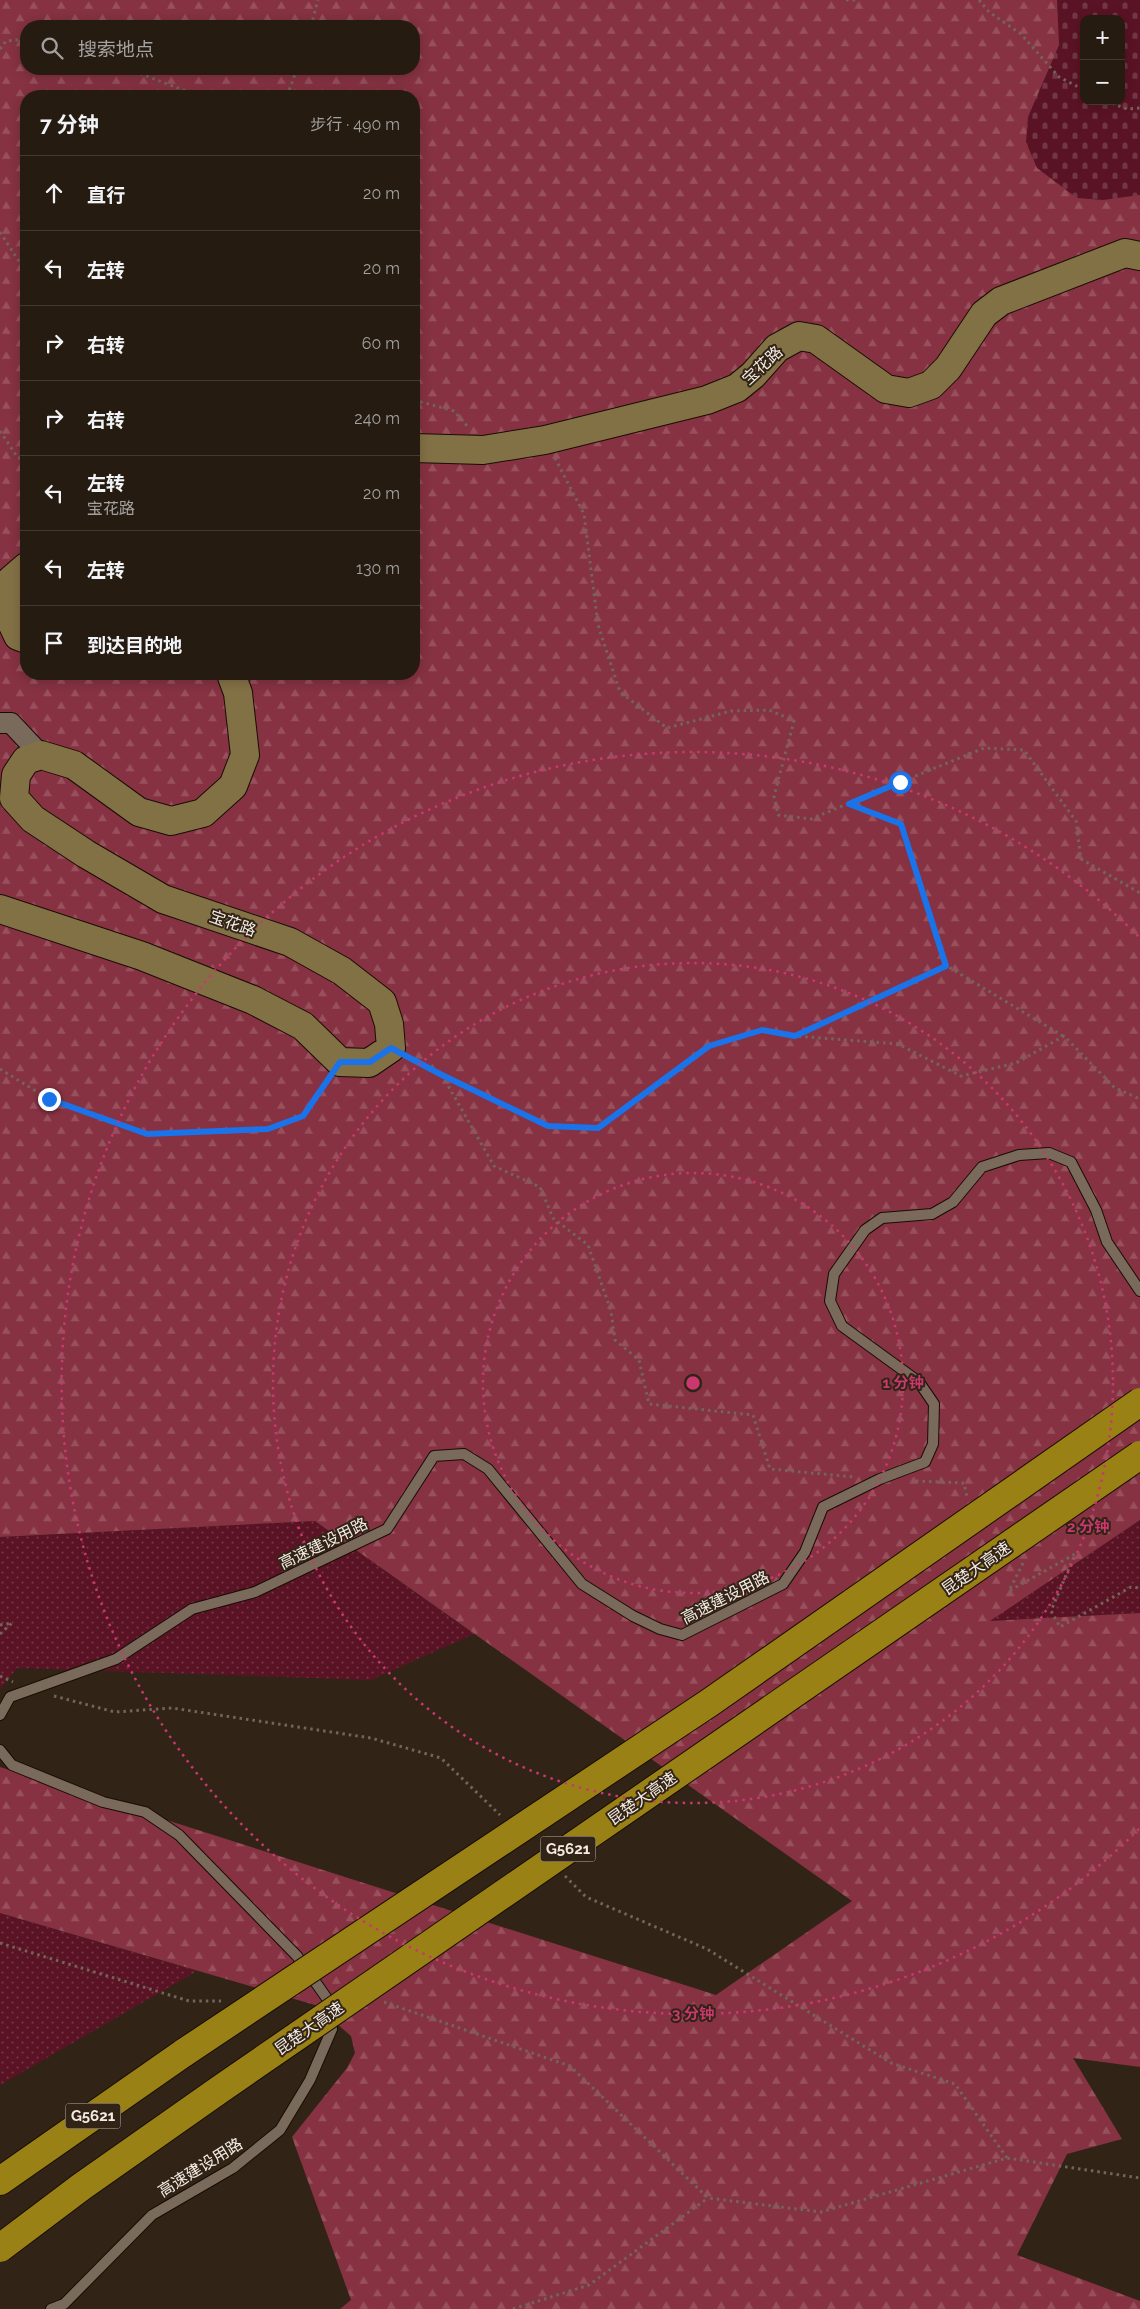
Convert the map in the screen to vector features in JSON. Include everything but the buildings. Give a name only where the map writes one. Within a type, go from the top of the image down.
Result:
[{"type":"highway","name":"G5621","points":[[0,2181],[185,2052],[709,1704],[1140,1402]]},
{"type":"highway","name":"昆楚大高速","points":[[0,2248],[81,2187],[210,2095],[1140,1455]]},
{"type":"main road","name":"宝花路","points":[[420,448],[483,450],[545,440],[707,400],[737,388],[753,375],[777,348],[799,336],[816,339],[886,389],[909,393],[931,386],[948,368],[984,314],[1001,301],[1125,253],[1140,256]]},
{"type":"main road","points":[[20,572],[11,580],[6,610],[20,637]]},
{"type":"main road","points":[[42,755],[74,765],[138,812],[171,821],[203,813],[233,786],[245,755],[238,693],[233,680]]},
{"type":"main road","name":"宝花路","points":[[42,755],[26,760],[16,775],[14,798],[33,819],[86,854],[164,899],[290,942],[342,971],[382,1002],[389,1024],[391,1048]]},
{"type":"main road","points":[[0,909],[142,956],[252,1000],[303,1026],[340,1062],[370,1062],[391,1048]]},
{"type":"street","points":[[0,722],[11,723],[42,755]]},
{"type":"lane","name":"高速建设用路","points":[[0,1715],[10,1697],[116,1659],[192,1609],[255,1592],[387,1528],[434,1456],[464,1454],[488,1469],[582,1584],[633,1616],[660,1629],[682,1635],[783,1584],[806,1552],[823,1507],[880,1479],[925,1462],[933,1444],[934,1404],[919,1382],[842,1326],[830,1301],[834,1274],[865,1230],[882,1218],[932,1214],[953,1202],[982,1167],[1019,1154],[1049,1153],[1071,1162],[1096,1210],[1107,1242],[1140,1291]]},
{"type":"lane","name":"高速建设用路","points":[[0,1750],[12,1766],[103,1802],[145,1812],[179,1835],[297,1956],[328,2000],[332,2030],[310,2080],[280,2130],[234,2168],[152,2215],[64,2304],[51,2309]]},
{"type":"path","points":[[313,20],[318,0]]},
{"type":"path","points":[[846,0],[856,0]]},
{"type":"path","points":[[978,0],[989,12],[1021,34],[1059,77],[1080,88]]},
{"type":"path","points":[[0,49],[6,42],[20,40]]},
{"type":"path","points":[[144,75],[183,90]]},
{"type":"path","points":[[289,90],[295,75]]},
{"type":"path","points":[[1116,105],[1127,109],[1140,108]]},
{"type":"path","points":[[0,232],[20,261]]},
{"type":"path","points":[[420,402],[454,410],[469,428],[471,450]]},
{"type":"path","points":[[0,431],[18,458],[20,458]]},
{"type":"path","points":[[545,440],[584,514],[598,625],[620,692],[667,728],[731,711],[769,710],[794,721],[774,796],[778,814],[811,819],[984,748],[1024,750],[1076,821],[1081,859],[1140,893]]},
{"type":"path","points":[[849,804],[901,824],[946,966],[1064,1036],[1115,1088],[1140,1099]]},
{"type":"path","points":[[795,1036],[946,966]]},
{"type":"path","points":[[391,1048],[548,1126],[598,1128],[709,1046],[762,1030],[795,1036],[898,1044],[961,1076],[1016,1062],[1064,1036]]},
{"type":"path","points":[[0,1069],[49,1099],[147,1134],[268,1129],[303,1116],[340,1062]]},
{"type":"path","points":[[442,1075],[494,1166],[540,1186],[553,1218],[588,1245],[611,1310],[615,1340],[640,1360],[649,1404],[754,1415],[770,1469],[880,1479],[964,1483],[968,1500]]},
{"type":"path","points":[[1015,1562],[1024,1561],[1009,1591],[1075,1554],[1051,1611],[1060,1627],[1131,1587],[1140,1588]]},
{"type":"path","points":[[0,1624],[12,1623],[0,1634]]},
{"type":"path","points":[[0,1943],[189,2001],[228,2001]]},
{"type":"path","points":[[378,2000],[570,2066],[708,2198],[820,2212],[1007,2158],[1140,2178]]},
{"type":"path","points":[[513,2309],[589,2285],[708,2198]]},
{"type":"green space","points":[[0,0],[1140,0],[1140,1520],[990,1621],[1140,1613],[1140,2067],[1073,2058],[1122,2139],[1067,2154],[1017,2255],[1140,2301],[1140,2309],[340,2309],[351,2300],[292,2137],[347,2068],[355,2053],[351,2036],[315,2005],[0,1913],[0,1767],[716,1995],[852,1901],[315,1521],[0,1537]]},
{"type":"green space","points":[[1057,0],[1140,0],[1140,195],[1103,200],[1077,198],[1037,168],[1026,142],[1028,117],[1059,45]]},
{"type":"green space","points":[[1140,1520],[1140,1613],[989,1621]]},
{"type":"green space","points":[[315,1521],[474,1634],[371,1680],[17,1668],[0,1689],[0,1537]]},
{"type":"green space","points":[[0,1913],[197,1971],[0,2085]]},
{"type":"route","points":[[49,1099],[147,1134],[268,1129],[303,1116],[340,1062],[370,1062],[391,1048],[548,1126],[598,1128],[709,1046],[762,1030],[795,1036],[946,966],[901,824],[849,804],[900,782]]}]
